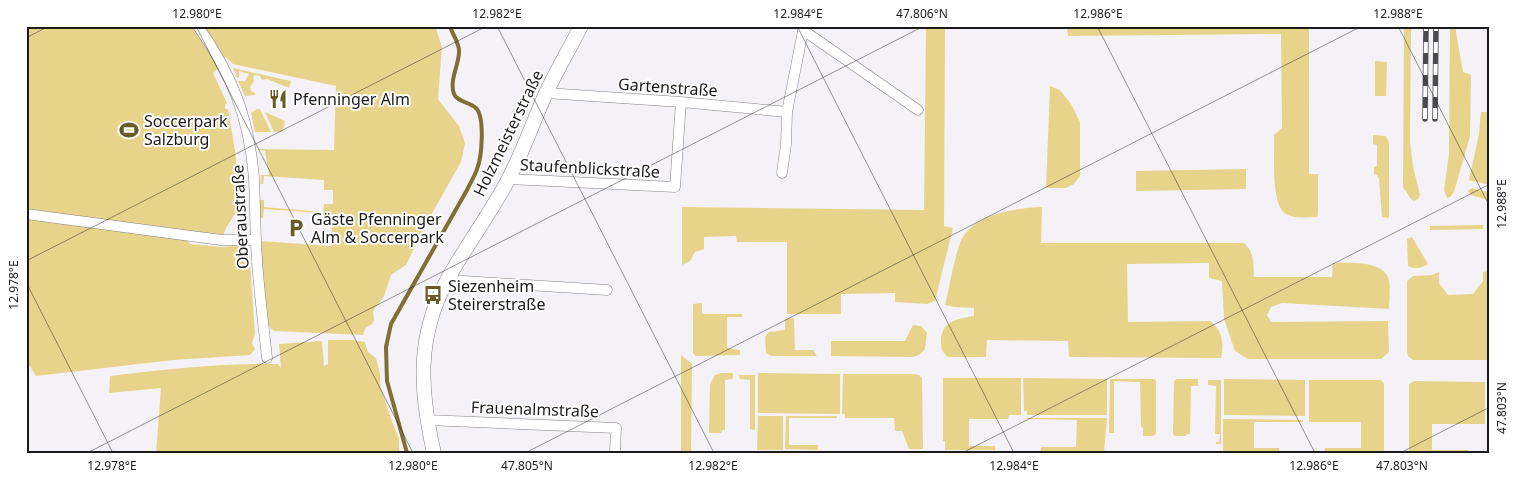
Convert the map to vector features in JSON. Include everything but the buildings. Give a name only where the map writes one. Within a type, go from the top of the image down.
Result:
[{"type":"street","name":"Oberaustraße","points":[[198,26],[224,65],[243,112],[254,179],[256,240],[267,358]]},
{"type":"street","name":"Holzmeisterstraße","points":[[434,453],[423,389],[425,349],[430,320],[448,280],[508,180],[546,92],[581,26]]},
{"type":"street","points":[[782,173],[786,144],[787,112],[803,28],[918,110]]},
{"type":"street","name":"Gartenstraße","points":[[546,92],[787,112]]},
{"type":"street","name":"Staufenblickstraße","points":[[508,180],[675,187],[681,102]]},
{"type":"street","points":[[26,214],[221,240],[256,240]]},
{"type":"street","points":[[448,280],[607,290]]},
{"type":"street","name":"Frauenalmstraße","points":[[427,420],[616,428],[615,453]]},
{"type":"shaded area","points":[[26,26],[435,26],[442,47],[438,99],[459,126],[465,143],[461,162],[406,265],[391,275],[384,296],[373,311],[374,321],[366,327],[363,335],[274,331],[268,326],[264,302],[260,241],[331,246],[332,223],[323,222],[323,213],[264,209],[263,218],[259,217],[260,200],[264,200],[264,207],[323,212],[324,204],[333,204],[333,190],[324,190],[324,180],[264,176],[263,184],[261,184],[261,175],[269,175],[265,151],[257,149],[334,150],[336,86],[233,64],[226,57],[215,61],[218,68],[213,73],[227,103],[225,109],[228,109],[235,151],[240,206],[223,236],[26,210]]},
{"type":"shaded area","points":[[926,26],[945,26],[944,226],[953,228],[935,301],[927,304],[895,302],[895,293],[841,294],[841,314],[787,314],[787,242],[737,242],[736,236],[704,237],[704,249],[695,252],[690,261],[682,265],[682,207],[924,210]]},
{"type":"shaded area","points":[[1067,26],[1309,26],[1309,174],[1318,174],[1317,217],[1293,217],[1286,214],[1281,209],[1275,190],[1274,135],[1282,128],[1281,34],[1068,36]]},
{"type":"shaded area","points":[[1404,26],[1411,26],[1410,141],[1413,166],[1420,195],[1414,201],[1403,187]]},
{"type":"shaded area","points":[[1450,26],[1455,26],[1463,72],[1471,75],[1470,136],[1454,192],[1447,198],[1444,190],[1449,154]]},
{"type":"shaded area","points":[[1375,61],[1387,62],[1386,96],[1375,96]]},
{"type":"shaded area","points":[[233,68],[291,81],[289,88],[267,79],[262,80],[260,76],[255,75],[250,87],[255,95],[245,96],[238,81],[245,81],[249,74],[239,71],[239,77],[237,78]]},
{"type":"shaded area","points":[[1050,86],[1060,90],[1071,104],[1080,122],[1080,176],[1074,184],[1066,188],[1046,188]]},
{"type":"shaded area","points":[[260,109],[271,132],[255,132],[251,113]]},
{"type":"shaded area","points":[[265,112],[285,121],[282,132],[274,132]]},
{"type":"shaded area","points":[[1481,112],[1490,112],[1490,185],[1469,180],[1479,134]]},
{"type":"shaded area","points":[[1373,135],[1386,136],[1389,142],[1389,218],[1382,217],[1379,179],[1374,174],[1374,167],[1377,166],[1377,145],[1373,144]]},
{"type":"shaded area","points":[[1246,169],[1246,189],[1136,191],[1136,171]]},
{"type":"shaded area","points":[[1472,188],[1490,193],[1490,201],[1471,195],[1468,191]]},
{"type":"shaded area","points":[[1042,207],[1041,243],[1244,243],[1252,255],[1254,277],[1332,277],[1333,263],[1371,265],[1384,272],[1388,277],[1390,288],[1389,309],[1282,303],[1271,307],[1267,315],[1271,322],[1388,321],[1389,352],[1381,359],[1248,359],[1235,351],[1224,319],[1222,281],[1209,278],[1209,263],[1127,264],[1128,322],[1210,321],[1218,329],[1222,338],[1221,358],[1069,357],[1068,341],[987,340],[986,357],[948,357],[941,345],[942,333],[945,328],[952,322],[974,316],[974,308],[945,305],[953,266],[960,243],[966,233],[974,225],[995,214]]},
{"type":"shaded area","points":[[26,218],[186,239],[190,244],[221,247],[244,245],[249,250],[255,334],[252,343],[255,349],[250,355],[173,360],[36,376],[30,366],[26,367]]},
{"type":"shaded area","points":[[1483,225],[1483,229],[1430,230],[1430,226]]},
{"type":"shaded area","points":[[1412,237],[1428,264],[1416,268],[1408,266],[1407,239]]},
{"type":"shaded area","points":[[1490,271],[1490,360],[1413,360],[1408,356],[1407,281],[1413,276],[1432,275],[1439,272],[1439,283],[1448,295],[1473,294],[1483,281],[1483,272]]},
{"type":"shaded area","points":[[702,303],[702,314],[742,314],[742,317],[727,317],[727,348],[740,350],[740,355],[696,356],[693,353],[693,304]]},
{"type":"shaded area","points":[[794,318],[795,350],[813,350],[817,356],[771,356],[766,353],[765,337],[769,332],[785,330],[785,319]]},
{"type":"shaded area","points":[[913,325],[921,326],[927,333],[925,349],[919,355],[913,357],[831,356],[831,341],[905,341]]},
{"type":"shaded area","points":[[328,340],[365,342],[368,352],[376,358],[380,374],[380,385],[399,439],[399,453],[156,453],[161,388],[109,393],[110,376],[236,364],[278,364],[281,368],[279,344],[322,341],[324,366],[328,364]]},
{"type":"shaded area","points":[[681,355],[692,364],[691,453],[681,453]]},
{"type":"shaded area","points":[[733,373],[733,379],[725,380],[725,430],[722,430],[721,433],[709,433],[710,384],[715,375]]},
{"type":"shaded area","points":[[758,373],[840,374],[840,414],[758,413]]},
{"type":"shaded area","points":[[843,374],[919,375],[922,378],[923,449],[909,449],[902,431],[895,431],[894,418],[845,418],[845,414],[842,414]]},
{"type":"shaded area","points":[[739,375],[755,375],[755,430],[750,429],[750,380],[740,379]]},
{"type":"shaded area","points":[[943,378],[1021,378],[1021,415],[1009,415],[1008,419],[969,419],[969,446],[995,446],[995,450],[945,450],[945,441],[943,441]]},
{"type":"shaded area","points":[[1023,378],[1107,379],[1107,415],[1027,415],[1027,411],[1024,411]]},
{"type":"shaded area","points":[[1110,379],[1154,379],[1156,381],[1156,434],[1153,436],[1143,436],[1140,382],[1114,381],[1114,433],[1109,433]]},
{"type":"shaded area","points":[[1176,379],[1198,379],[1198,386],[1191,386],[1190,434],[1186,436],[1175,436],[1173,434],[1174,382]]},
{"type":"shaded area","points":[[1224,379],[1305,380],[1305,416],[1224,415]]},
{"type":"shaded area","points":[[1208,380],[1221,380],[1221,444],[1216,444],[1216,442],[1219,442],[1220,434],[1215,434],[1216,386],[1208,385]]},
{"type":"shaded area","points":[[1309,380],[1381,380],[1384,384],[1384,453],[1325,453],[1325,448],[1361,448],[1361,422],[1309,422]]},
{"type":"shaded area","points":[[1414,381],[1485,382],[1485,424],[1432,424],[1432,450],[1468,450],[1468,453],[1409,453],[1409,384]]},
{"type":"shaded area","points":[[758,416],[783,416],[783,450],[757,450]]},
{"type":"shaded area","points":[[786,416],[837,416],[837,418],[789,418],[789,445],[818,445],[818,450],[785,449]]},
{"type":"shaded area","points":[[1027,418],[1107,418],[1104,452],[1041,451],[1041,447],[1076,447],[1077,420]]},
{"type":"shaded area","points":[[1223,419],[1303,420],[1303,422],[1254,422],[1254,448],[1279,448],[1279,453],[1223,452]]},
{"type":"waterway","points":[[407,453],[387,381],[386,347],[391,324],[474,177],[479,163],[481,147],[482,128],[479,113],[476,108],[458,99],[454,94],[453,78],[459,57],[459,49],[450,26]]},
{"type":"railway","points":[[1425,119],[1426,26]]},
{"type":"railway","points":[[1435,119],[1436,26]]},
{"type":"place","name":"Pfenninger Alm","points":[[278,99]]},
{"type":"place","name":"Soccerpark Salzburg","points":[[129,130]]},
{"type":"place","name":"Gäste Pfenninger Alm & Soccerpark","points":[[296,228]]},
{"type":"place","name":"Siezenheim Steirerstraße","points":[[433,295]]}]
